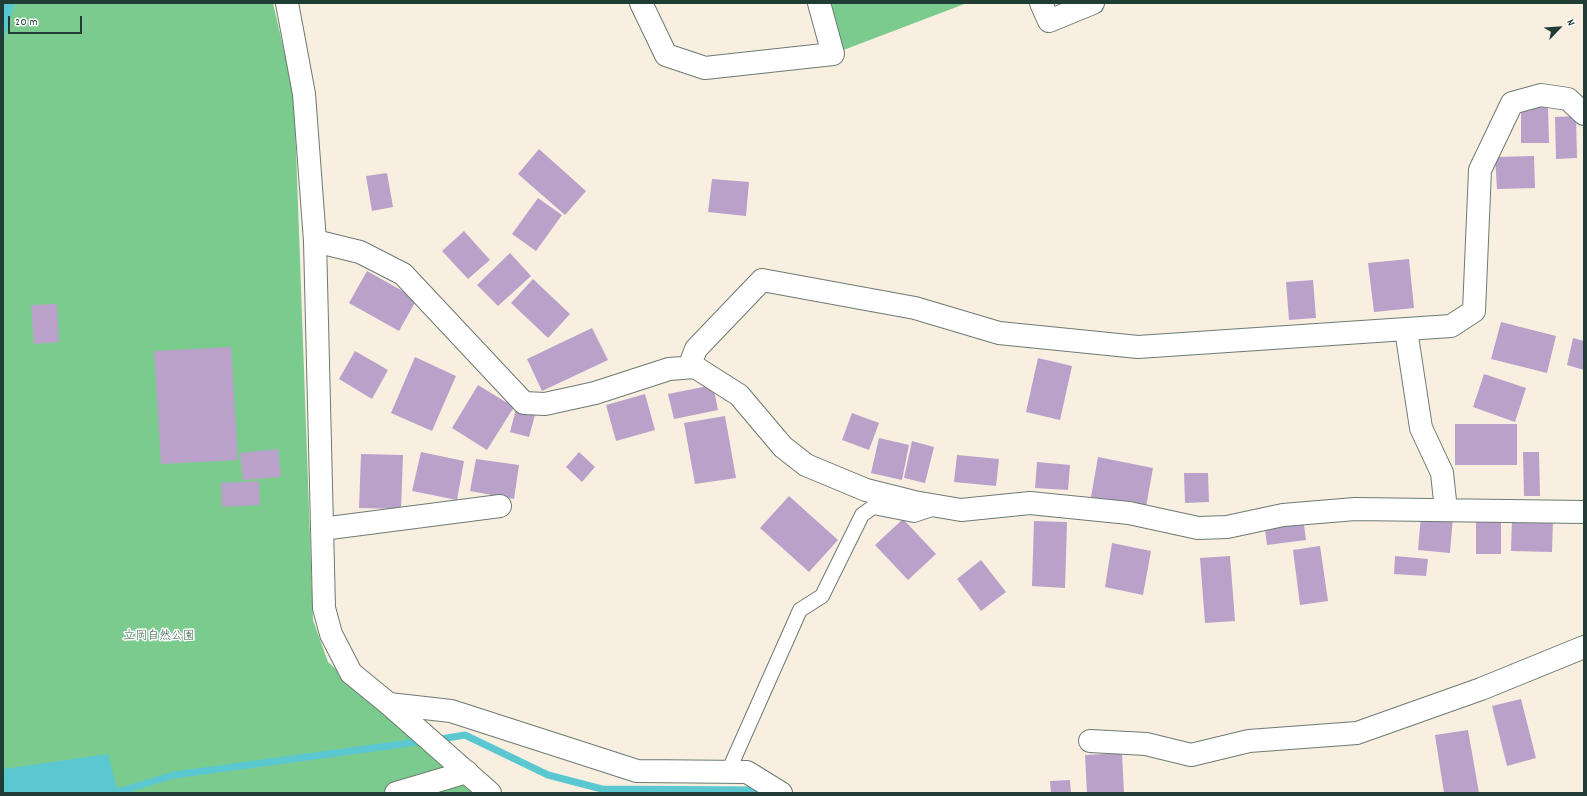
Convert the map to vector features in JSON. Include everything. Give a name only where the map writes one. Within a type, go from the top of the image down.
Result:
[{"type":"street","points":[[288,3],[304,94],[315,241],[324,608],[331,634],[351,673],[389,704],[445,755],[467,772],[490,793]]},
{"type":"street","points":[[641,3],[666,55],[705,68],[832,54],[822,4]]},
{"type":"street","points":[[1041,3],[1049,22],[1093,3]]},
{"type":"street","points":[[689,367],[696,349],[762,280],[915,308],[999,333],[1138,347],[1451,326],[1474,311],[1480,170],[1512,103],[1541,95],[1568,99],[1584,114]]},
{"type":"street","points":[[315,241],[360,252],[403,274],[524,403],[545,404],[595,393],[669,369],[695,367],[739,395],[783,448],[806,465],[866,490],[939,506],[960,510],[1030,503],[1129,513],[1198,528],[1227,527],[1283,514],[1355,509],[1584,512]]},
{"type":"street","points":[[1406,330],[1421,428],[1442,472],[1446,510]]},
{"type":"street","points":[[322,529],[500,506]]},
{"type":"street","points":[[1090,741],[1146,744],[1191,755],[1249,741],[1357,733],[1481,689],[1584,647]]},
{"type":"street","points":[[389,704],[451,711],[637,771],[747,772],[782,793]]},
{"type":"street","points":[[396,793],[467,772]]},
{"type":"lane","points":[[728,772],[800,610],[822,596],[862,515],[873,507],[914,515],[939,506]]},
{"type":"green space","name":"立岡自然公園","points":[[3,3],[273,3],[294,94],[313,620],[328,662],[472,793],[3,793]]},
{"type":"green space","points":[[828,3],[967,3],[833,54]]},
{"type":"water","points":[[3,3],[15,3],[3,43]]},
{"type":"water","points":[[108,754],[118,793],[3,793],[3,769]]},
{"type":"building","points":[[1521,107],[1548,107],[1549,143],[1521,143]]},
{"type":"building","points":[[1576,116],[1577,158],[1556,159],[1555,117]]},
{"type":"building","points":[[539,149],[586,191],[565,215],[518,174]]},
{"type":"building","points":[[1534,156],[1535,188],[1497,189],[1495,157]]},
{"type":"building","points":[[387,173],[393,207],[372,211],[366,176]]},
{"type":"building","points":[[712,179],[749,182],[746,216],[708,212]]},
{"type":"building","points":[[538,198],[562,215],[536,251],[512,234]]},
{"type":"building","points":[[464,231],[490,260],[468,279],[442,251]]},
{"type":"building","points":[[510,253],[531,276],[498,306],[477,285]]},
{"type":"building","points":[[1409,259],[1414,308],[1374,312],[1368,263]]},
{"type":"building","points":[[367,271],[417,299],[399,331],[349,303]]},
{"type":"building","points":[[533,279],[570,314],[548,338],[511,303]]},
{"type":"building","points":[[1313,280],[1316,318],[1289,320],[1286,282]]},
{"type":"building","points":[[57,304],[59,342],[34,344],[31,305]]},
{"type":"building","points":[[1501,322],[1556,336],[1547,373],[1491,359]]},
{"type":"building","points":[[592,328],[608,360],[542,391],[527,359]]},
{"type":"building","points":[[1573,338],[1584,341],[1584,370],[1567,365]]},
{"type":"building","points":[[231,347],[238,460],[161,464],[154,351]]},
{"type":"building","points":[[355,351],[388,370],[372,399],[339,379]]},
{"type":"building","points":[[415,357],[456,376],[432,431],[391,413]]},
{"type":"building","points":[[1038,358],[1072,366],[1060,420],[1026,412]]},
{"type":"building","points":[[1484,374],[1526,388],[1515,422],[1473,407]]},
{"type":"building","points":[[478,385],[514,407],[487,450],[452,428]]},
{"type":"building","points":[[713,385],[718,410],[674,419],[668,394]]},
{"type":"building","points":[[645,394],[655,430],[616,441],[606,405]]},
{"type":"building","points":[[516,409],[535,415],[529,437],[510,432]]},
{"type":"building","points":[[852,413],[879,423],[869,450],[842,440]]},
{"type":"building","points":[[725,416],[736,478],[695,484],[684,423]]},
{"type":"building","points":[[1455,424],[1517,424],[1517,465],[1455,465]]},
{"type":"building","points":[[879,438],[909,445],[902,480],[871,473]]},
{"type":"building","points":[[912,441],[934,447],[925,483],[904,478]]},
{"type":"building","points":[[278,449],[281,477],[243,480],[240,453]]},
{"type":"building","points":[[421,452],[464,461],[457,500],[412,491]]},
{"type":"building","points":[[579,452],[595,467],[582,482],[566,467]]},
{"type":"building","points":[[1523,452],[1539,452],[1540,496],[1524,496]]},
{"type":"building","points":[[361,454],[403,455],[401,509],[359,508]]},
{"type":"building","points":[[957,455],[999,459],[996,486],[954,482]]},
{"type":"building","points":[[1098,457],[1153,468],[1146,507],[1091,497]]},
{"type":"building","points":[[476,459],[519,465],[514,499],[470,491]]},
{"type":"building","points":[[1037,462],[1070,465],[1068,490],[1035,488]]},
{"type":"building","points":[[1184,473],[1208,473],[1209,502],[1185,503]]},
{"type":"building","points":[[259,481],[260,505],[222,507],[221,483]]},
{"type":"building","points":[[789,496],[838,540],[809,572],[760,528]]},
{"type":"building","points":[[1421,515],[1453,517],[1450,553],[1418,550]]},
{"type":"building","points":[[1303,517],[1306,540],[1267,545],[1264,522]]},
{"type":"building","points":[[1501,518],[1501,554],[1476,554],[1476,519]]},
{"type":"building","points":[[1512,518],[1553,519],[1552,552],[1511,551]]},
{"type":"building","points":[[903,519],[936,554],[908,580],[875,545]]},
{"type":"building","points":[[1034,521],[1067,522],[1065,588],[1032,586]]},
{"type":"building","points":[[1112,543],[1151,551],[1143,595],[1105,587]]},
{"type":"building","points":[[1320,546],[1328,601],[1300,605],[1293,550]]},
{"type":"building","points":[[1230,556],[1235,621],[1205,623],[1200,558]]},
{"type":"building","points":[[1395,556],[1428,559],[1426,576],[1394,574]]},
{"type":"building","points":[[981,560],[1006,592],[981,611],[957,579]]},
{"type":"building","points":[[1521,699],[1536,758],[1507,766],[1492,706]]},
{"type":"building","points":[[1468,730],[1479,793],[1444,793],[1435,735]]},
{"type":"building","points":[[1122,753],[1124,793],[1087,793],[1085,755]]},
{"type":"building","points":[[1070,780],[1071,793],[1051,793],[1050,781]]},
{"type":"waterway","points":[[435,740],[465,735],[548,775],[602,789],[750,790],[755,793]]},
{"type":"waterway","points":[[114,793],[174,775],[425,741]]}]
